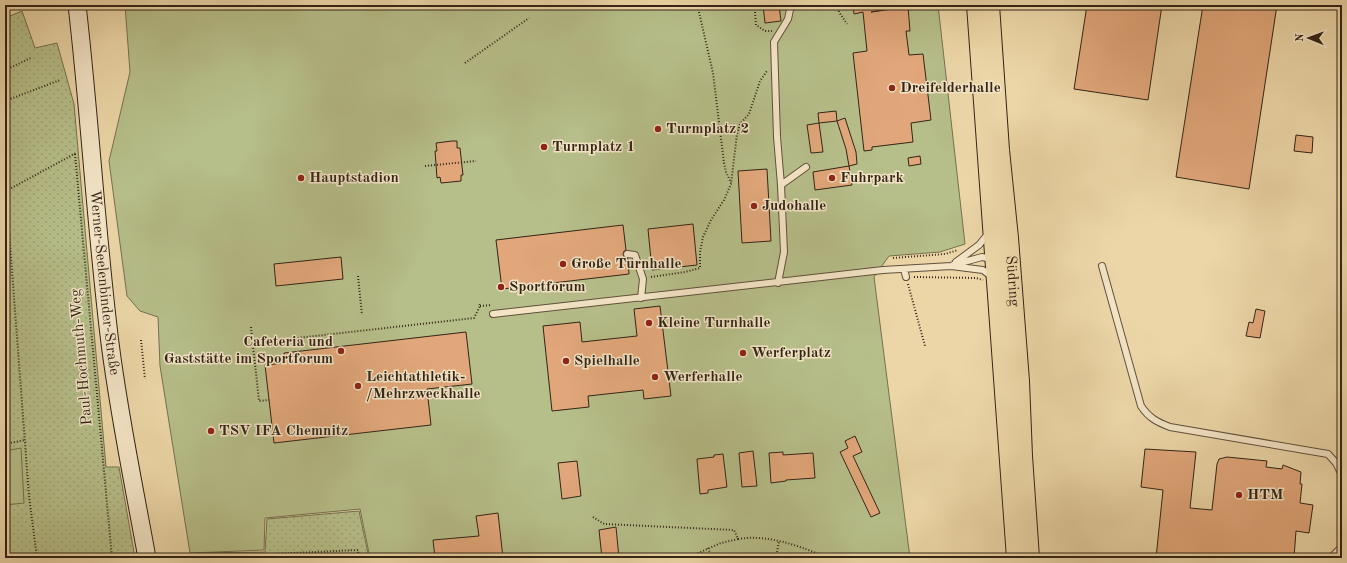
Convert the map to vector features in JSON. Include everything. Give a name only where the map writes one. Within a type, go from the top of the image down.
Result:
[{"type":"main road","name":"Werner-Seelenbinder-Straße","points":[[77,5],[85,70],[83,151],[110,343],[128,453],[148,558]]},
{"type":"main road","name":"Südring","points":[[976,5],[992,227],[998,271],[1022,407],[1023,456],[1030,558]]},
{"type":"main road","name":"Südring","points":[[990,5],[1000,150],[998,271],[1016,558]]},
{"type":"street","points":[[1337,558],[1342,553]]},
{"type":"lane","points":[[778,283],[784,252],[777,137],[774,42],[788,19],[791,5]]},
{"type":"lane","points":[[781,186],[806,167]]},
{"type":"lane","points":[[951,266],[979,244],[992,227]]},
{"type":"lane","points":[[627,254],[635,255],[643,279],[642,298]]},
{"type":"lane","points":[[951,266],[982,256],[998,271]]},
{"type":"lane","points":[[493,314],[904,269],[951,266],[998,271]]},
{"type":"lane","points":[[1102,266],[1141,406],[1147,414],[1159,423],[1170,427],[1328,454],[1336,463],[1342,475]]},
{"type":"lane","points":[[904,269],[906,277]]},
{"type":"path","points":[[838,5],[839,12],[847,24]]},
{"type":"path","points":[[699,12],[713,73],[726,172],[731,184]]},
{"type":"path","points":[[755,12],[756,25],[765,31],[781,31]]},
{"type":"path","points":[[465,63],[528,18]]},
{"type":"path","points":[[5,70],[31,58]]},
{"type":"path","points":[[643,279],[700,268],[700,252],[703,236],[724,200],[731,184],[737,134],[740,124],[749,114],[760,81],[774,60]]},
{"type":"path","points":[[5,101],[60,80]]},
{"type":"path","points":[[37,558],[33,537],[6,191],[83,151]]},
{"type":"path","name":"Paul-Hochmuth-Weg","points":[[83,151],[112,558]]},
{"type":"path","points":[[425,166],[476,161]]},
{"type":"path","points":[[893,258],[945,254],[961,249]]},
{"type":"path","points":[[925,346],[906,277],[976,278],[998,271]]},
{"type":"path","points":[[358,276],[362,315]]},
{"type":"path","points":[[253,343],[474,318],[480,306],[480,302]]},
{"type":"path","points":[[480,306],[492,305]]},
{"type":"path","points":[[251,327],[259,401],[269,400]]},
{"type":"path","points":[[141,340],[145,379]]},
{"type":"path","points":[[5,444],[25,440]]},
{"type":"path","points":[[593,517],[604,524],[734,530],[738,539]]},
{"type":"path","points":[[687,558],[721,543],[749,537],[779,541],[828,558]]},
{"type":"path","points":[[776,558],[779,541]]},
{"type":"path","points":[[708,548],[712,558]]},
{"type":"path","points":[[186,558],[358,550],[359,558]]},
{"type":"green space","name":"Sportforum","points":[[125,5],[938,5],[965,244],[940,252],[889,256],[874,277],[910,558],[370,558],[360,509],[265,518],[264,550],[190,553],[160,366],[158,317],[140,311],[127,296],[109,161],[130,72]]},
{"type":"green space","points":[[22,11],[35,48],[57,43],[74,104],[106,467],[119,467],[135,558],[5,558],[5,18]]},
{"type":"green space","points":[[21,448],[24,503],[5,505],[5,451]]},
{"type":"green space","points":[[359,511],[369,558],[190,558],[190,553],[265,552],[267,519]]},
{"type":"building","points":[[763,5],[779,5],[781,21],[765,23]]},
{"type":"building","name":"Dreifelderhalle","points":[[853,5],[881,5],[882,10],[871,12],[908,7],[910,31],[906,31],[909,55],[923,54],[931,120],[911,123],[913,142],[872,147],[872,150],[864,151],[853,53],[867,51],[863,12],[854,14]]},
{"type":"building","points":[[1087,5],[1162,5],[1148,100],[1074,89]]},
{"type":"building","points":[[1203,5],[1277,5],[1249,189],[1176,177]]},
{"type":"building","points":[[836,111],[837,121],[819,123],[818,113]]},
{"type":"building","points":[[845,118],[856,152],[857,164],[849,166],[846,149],[837,121]]},
{"type":"building","points":[[819,123],[823,152],[811,153],[807,125]]},
{"type":"building","points":[[1296,135],[1313,137],[1312,153],[1294,151]]},
{"type":"building","points":[[457,141],[457,148],[460,148],[463,175],[461,175],[461,181],[441,183],[440,177],[437,178],[435,151],[437,151],[436,143]]},
{"type":"building","points":[[920,156],[921,164],[909,166],[908,158]]},
{"type":"building","name":"Fuhrpark","points":[[849,166],[852,185],[815,190],[813,172]]},
{"type":"building","name":"Judohalle","points":[[767,169],[771,241],[742,243],[738,171]]},
{"type":"building","points":[[693,224],[697,265],[652,270],[648,229]]},
{"type":"building","name":"Große Turnhalle","points":[[623,225],[626,250],[623,254],[624,257],[628,259],[629,274],[502,289],[496,240]]},
{"type":"building","points":[[341,257],[343,279],[276,286],[274,264]]},
{"type":"building","points":[[660,306],[671,396],[644,399],[643,390],[588,396],[589,407],[552,411],[543,326],[580,322],[582,342],[637,336],[634,309]]},
{"type":"building","points":[[1256,309],[1265,311],[1260,338],[1246,336],[1249,322],[1253,323]]},
{"type":"building","name":"Leichtathletik- /Mehrzweckhalle","points":[[466,332],[472,384],[427,389],[431,425],[274,443],[265,365],[285,363],[284,353]]},
{"type":"building","points":[[855,436],[862,452],[853,456],[880,513],[871,517],[840,452],[848,448],[845,441]]},
{"type":"building","points":[[1145,449],[1196,452],[1190,508],[1212,510],[1217,464],[1219,459],[1227,457],[1267,461],[1266,467],[1282,469],[1283,465],[1301,472],[1300,484],[1302,484],[1300,503],[1313,505],[1309,533],[1296,531],[1294,558],[1156,558],[1163,490],[1141,487]]},
{"type":"building","points":[[753,451],[757,486],[742,487],[739,453]]},
{"type":"building","points":[[783,452],[783,455],[813,453],[815,478],[786,480],[771,483],[769,453]]},
{"type":"building","points":[[723,454],[727,487],[708,490],[708,493],[700,494],[697,459],[714,457],[714,455]]},
{"type":"building","points":[[577,461],[581,496],[562,499],[558,463]]},
{"type":"building","points":[[498,513],[503,558],[435,558],[433,540],[479,536],[476,516]]},
{"type":"building","points":[[616,527],[619,558],[602,558],[599,530]]},
{"type":"place","name":"Dreifelderhalle","points":[[892,88]]},
{"type":"place","name":"Turmplatz 2","points":[[658,129]]},
{"type":"place","name":"Turmplatz 1","points":[[544,147]]},
{"type":"place","name":"Hauptstadion","points":[[301,178]]},
{"type":"place","name":"Fuhrpark","points":[[832,178]]},
{"type":"place","name":"Judohalle","points":[[754,206]]},
{"type":"place","name":"Große Turnhalle","points":[[563,264]]},
{"type":"place","name":"Sportforum","points":[[501,287]]},
{"type":"place","name":"Kleine Turnhalle","points":[[649,323]]},
{"type":"place","name":"Cafeteria und Gaststätte im Sportforum","points":[[341,351]]},
{"type":"place","name":"Werferplatz","points":[[743,353]]},
{"type":"place","name":"Spielhalle","points":[[566,361]]},
{"type":"place","name":"Werferhalle","points":[[655,377]]},
{"type":"place","name":"Leichtathletik- /Mehrzweckhalle","points":[[358,386]]},
{"type":"place","name":"TSV IFA Chemnitz","points":[[211,431]]},
{"type":"place","name":"HTM","points":[[1239,495]]}]
